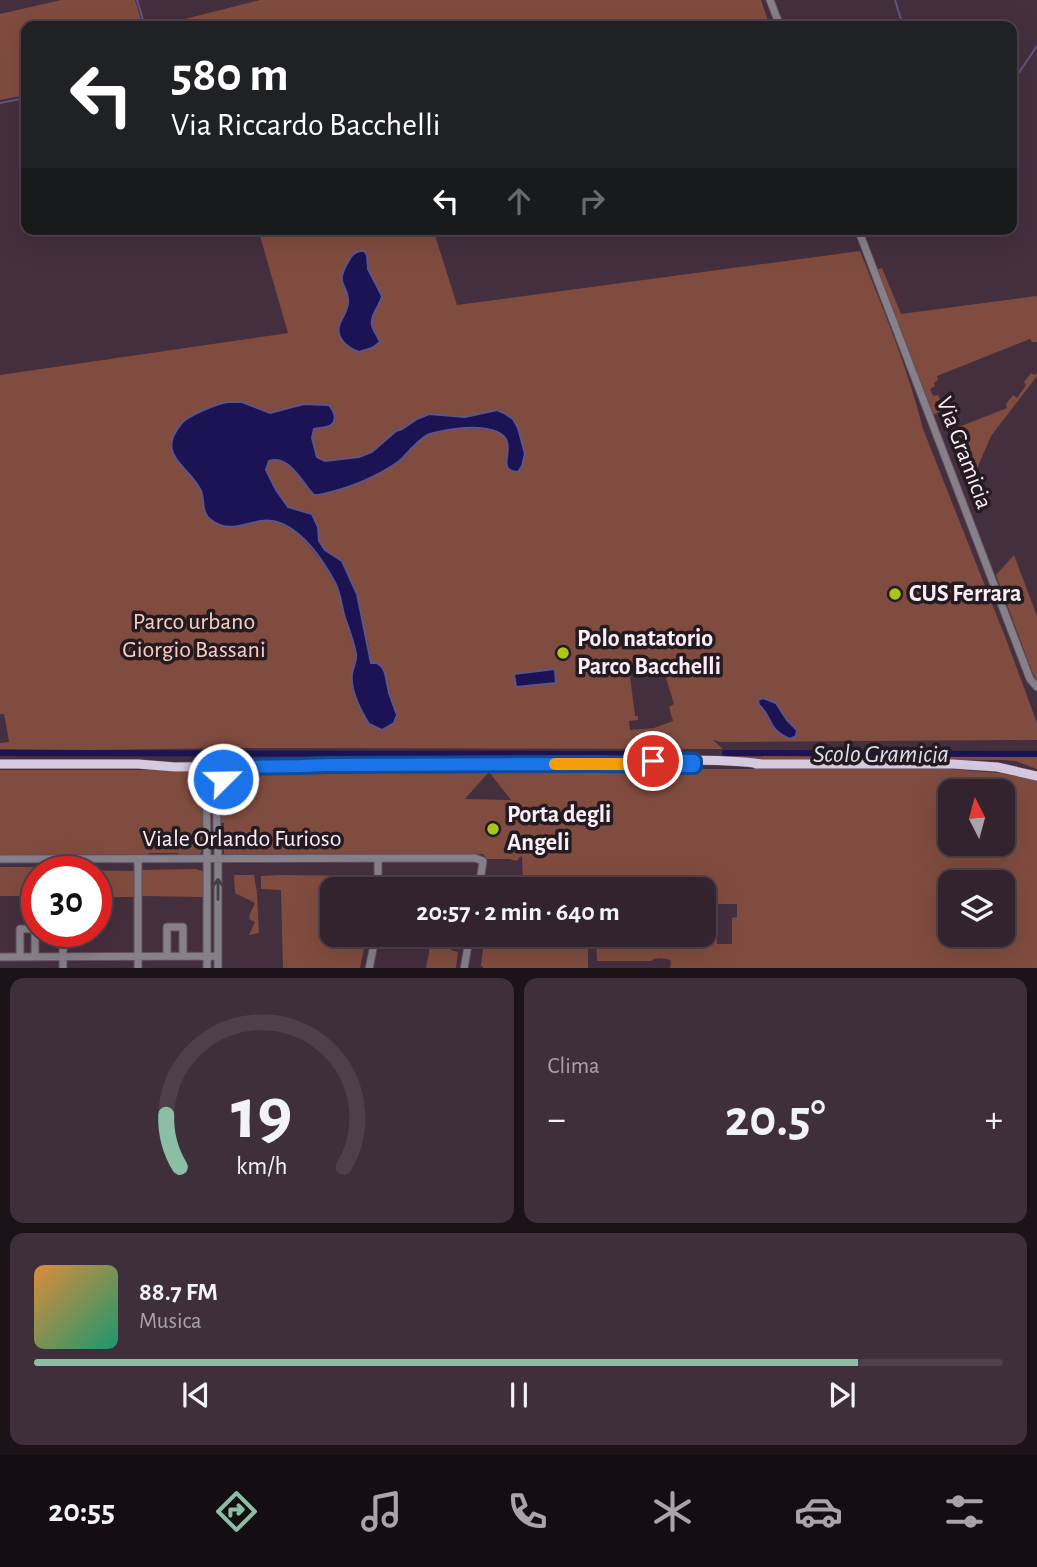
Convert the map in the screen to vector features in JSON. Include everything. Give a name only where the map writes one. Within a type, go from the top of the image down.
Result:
[{"type":"main road","points":[[0,764],[138,764],[175,767],[300,761],[327,765],[624,764],[653,761],[694,764],[739,761],[762,764],[953,764],[997,767],[1037,776]]},
{"type":"street","points":[[770,0],[778,21]]},
{"type":"street","name":"Via Gramicia","points":[[860,235],[1030,679],[1037,687]]},
{"type":"street","points":[[206,764],[207,838]]},
{"type":"street","points":[[217,838],[218,791],[228,765]]},
{"type":"street","points":[[207,850],[207,968]]},
{"type":"street","points":[[218,850],[218,968]]},
{"type":"street","points":[[378,858],[378,877]]},
{"type":"street","name":"Viale Orlando Furioso","points":[[112,859],[475,858],[483,861],[481,877]]},
{"type":"street","name":"Viale Orlando Furioso","points":[[0,859],[21,859]]},
{"type":"street","points":[[138,859],[138,968]]},
{"type":"street","points":[[207,911],[218,911]]},
{"type":"street","points":[[167,956],[167,927],[183,927],[183,956]]},
{"type":"street","points":[[20,957],[20,929],[35,929],[35,957]]},
{"type":"street","points":[[63,947],[63,968]]},
{"type":"street","points":[[369,968],[373,947]]},
{"type":"street","points":[[464,968],[468,947]]},
{"type":"street","points":[[0,957],[218,956]]},
{"type":"green space","points":[[61,0],[135,0],[141,21],[21,21],[21,96],[0,100],[0,14]]},
{"type":"green space","points":[[260,0],[761,0],[768,21],[177,21]]},
{"type":"green space","name":"Parco urbano Giorgio Bassani","points":[[260,235],[435,235],[457,305],[860,251],[903,361],[923,429],[1037,723],[1037,740],[713,740],[723,749],[0,749],[0,743],[9,742],[4,714],[0,714],[0,375],[288,333]],"holes":[[[242,402],[270,413],[304,404],[328,427],[314,429],[312,438],[317,457],[325,461],[359,457],[372,452],[396,431],[429,414],[513,419],[522,440],[505,462],[508,442],[505,436],[499,433],[479,429],[433,433],[426,435],[393,464],[319,495],[314,495],[289,466],[276,460],[269,461],[266,470],[288,507],[312,514],[318,527],[319,541],[325,550],[342,561],[368,642],[371,663],[382,667],[396,715],[351,676],[356,656],[337,588],[322,562],[298,533],[279,523],[264,520],[244,526],[203,508],[202,493],[197,484],[191,415],[210,409],[218,403]],[[662,665],[674,704],[669,707],[673,721],[654,728],[630,730],[629,721],[638,720],[638,716],[635,716],[629,668]]]},
{"type":"green space","points":[[882,268],[901,314],[1037,296],[1037,342],[1030,339],[937,376],[935,386],[930,389],[933,396],[938,395],[940,400],[935,402],[938,409],[944,410],[932,415],[876,270]]},
{"type":"green space","points":[[1037,372],[1037,376],[991,436],[970,485],[966,484],[972,469],[956,428],[1007,408],[1006,404],[1013,395],[1017,398],[1031,373],[1035,375]]},
{"type":"green space","points":[[1014,555],[1037,616],[1037,680],[996,575]]},
{"type":"green space","points":[[725,756],[1037,757],[1037,769],[1015,761],[1002,760],[728,759]]},
{"type":"green space","points":[[948,769],[1013,774],[1037,781],[1037,968],[670,968],[671,961],[664,959],[597,961],[596,947],[716,947],[716,920],[717,944],[732,944],[732,918],[737,917],[737,904],[716,904],[716,877],[523,877],[522,856],[517,861],[487,859],[483,854],[224,854],[224,823],[220,823],[220,809],[225,781],[235,771]],"holes":[[[489,772],[511,800],[465,799]]]},
{"type":"green space","points":[[0,770],[198,770],[203,775],[205,827],[199,855],[149,853],[148,856],[0,856]]},
{"type":"green space","points":[[0,867],[21,867],[21,896],[0,896]]},
{"type":"green space","points":[[196,869],[204,874],[203,897],[141,896],[141,870]]},
{"type":"green space","points":[[112,871],[135,871],[135,897],[112,897]]},
{"type":"green space","points":[[234,875],[254,875],[259,933],[249,935],[255,922],[249,919],[249,916],[255,903],[235,893]]},
{"type":"green space","points":[[261,876],[375,876],[320,877],[320,947],[370,947],[364,949],[360,968],[283,968],[281,890],[261,889]]},
{"type":"green space","points":[[430,947],[452,947],[451,950],[458,952],[456,968],[426,968]]},
{"type":"green space","points":[[588,947],[588,968],[483,968],[483,949],[475,948]]},
{"type":"shaded area","points":[[360,251],[367,255],[368,269],[382,296],[372,321],[380,342],[359,352],[343,342],[339,328],[348,303],[342,276],[351,256]]},
{"type":"shaded area","points":[[228,402],[242,402],[270,413],[304,404],[329,405],[334,415],[333,424],[314,429],[312,438],[317,457],[325,461],[359,457],[372,452],[396,431],[429,414],[465,417],[497,410],[513,419],[518,428],[525,454],[518,472],[510,470],[507,465],[508,443],[504,436],[495,431],[478,428],[454,429],[428,435],[400,460],[380,473],[319,495],[314,495],[289,466],[276,460],[269,461],[266,470],[276,490],[288,507],[312,514],[318,527],[319,541],[325,550],[342,561],[357,594],[371,663],[377,663],[385,673],[397,715],[394,723],[382,730],[369,724],[357,700],[352,680],[356,657],[354,645],[337,587],[319,556],[298,534],[280,523],[261,521],[230,527],[211,520],[204,511],[201,491],[173,453],[171,445],[174,435],[184,421],[203,410]]},
{"type":"shaded area","points":[[555,669],[556,683],[516,687],[514,674]]},
{"type":"shaded area","points":[[763,698],[776,703],[797,730],[796,736],[790,739],[777,731],[759,705],[758,700]]},
{"type":"waterway","points":[[137,0],[143,21]]},
{"type":"waterway","points":[[895,0],[901,21]]},
{"type":"waterway","points":[[1017,76],[1037,46]]},
{"type":"waterway","points":[[0,103],[21,99]]},
{"type":"waterway","name":"Scolo Gramicia","points":[[0,753],[669,754]]},
{"type":"waterway","name":"Scolo Gramicia","points":[[725,753],[1037,754]]},
{"type":"slow traffic","points":[[555,764],[660,766]]},
{"type":"place","name":"CUS Ferrara","points":[[895,594]]},
{"type":"place","name":"Polo natatorio Parco Bacchelli","points":[[563,653]]},
{"type":"place","name":"Porta degli Angeli","points":[[493,829]]},
{"type":"route","points":[[223,779],[233,767],[597,764],[694,766],[694,761],[653,761]]}]
